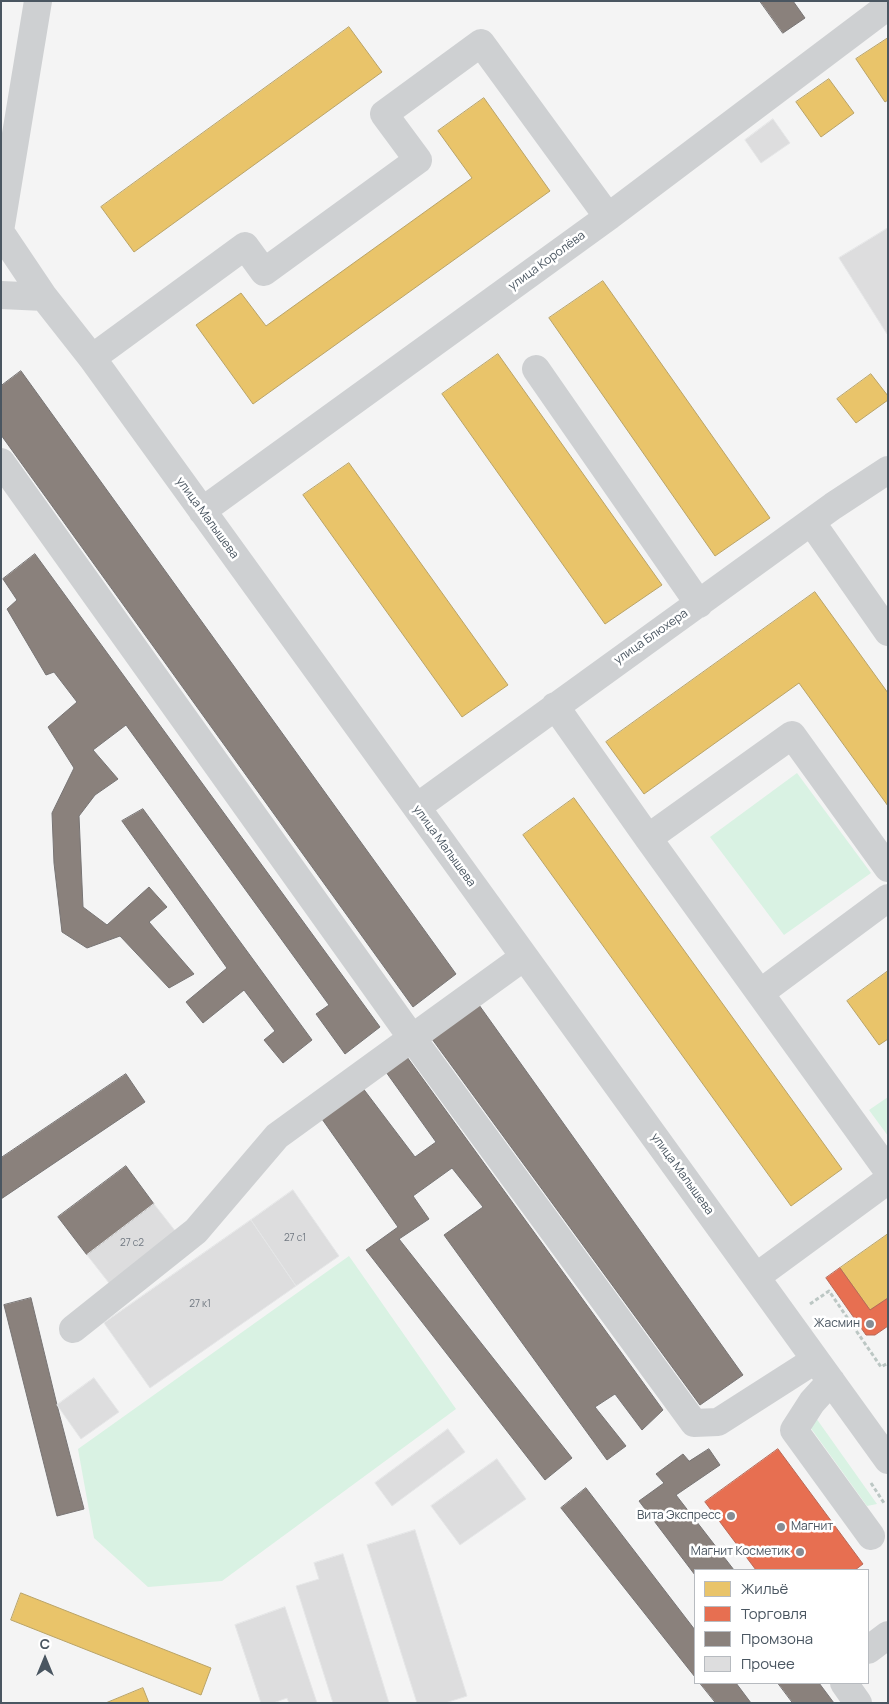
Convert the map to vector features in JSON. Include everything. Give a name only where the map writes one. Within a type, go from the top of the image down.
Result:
[{"type":"street","points":[[1,225],[38,1]]},
{"type":"street","name":"улица Королёва","points":[[202,511],[608,217],[888,6]]},
{"type":"street","points":[[92,358],[245,246],[264,272],[418,160],[384,114],[481,43],[608,217]]},
{"type":"street","name":"улица Малышева","points":[[1,233],[44,297],[92,358],[823,1370],[880,1432],[888,1460]]},
{"type":"street","points":[[1,295],[44,297]]},
{"type":"street","points":[[536,370],[699,604]]},
{"type":"street","points":[[1,462],[412,1038],[694,1423],[718,1422],[823,1370]]},
{"type":"street","name":"улица Блюхера","points":[[417,807],[888,470]]},
{"type":"street","points":[[812,523],[888,632]]},
{"type":"street","points":[[556,706],[648,838],[888,1171]]},
{"type":"street","points":[[648,838],[792,735],[888,868]]},
{"type":"street","points":[[760,993],[888,898]]},
{"type":"street","points":[[73,1329],[196,1231],[277,1136],[524,957]]},
{"type":"street","points":[[756,1277],[888,1180]]},
{"type":"street","points":[[823,1370],[812,1402],[794,1430],[871,1536]]},
{"type":"street","points":[[869,1649],[888,1635]]},
{"type":"street","points":[[845,1684],[858,1703]]},
{"type":"green space","points":[[797,773],[871,873],[784,935],[710,837]]},
{"type":"green space","points":[[888,1097],[888,1136],[869,1110]]},
{"type":"green space","points":[[349,1256],[456,1409],[222,1581],[148,1587],[94,1538],[78,1449]]},
{"type":"green space","points":[[816,1418],[877,1504],[867,1506],[810,1427]]},
{"type":"building: Жильё","points":[[349,27],[382,72],[134,252],[101,207]]},
{"type":"building: Жильё","points":[[888,38],[888,100],[885,102],[856,59]]},
{"type":"building: Жильё","points":[[829,79],[854,113],[821,137],[796,102]]},
{"type":"building: Жильё","points":[[484,98],[550,191],[253,404],[196,325],[241,293],[266,326],[472,178],[438,131]]},
{"type":"building: Жильё","points":[[603,281],[770,518],[715,556],[549,318]]},
{"type":"building: Жильё","points":[[498,354],[662,585],[605,624],[442,394]]},
{"type":"building: Жильё","points":[[871,374],[888,396],[888,400],[856,423],[837,399]]},
{"type":"building: Жильё","points":[[349,463],[508,685],[462,717],[303,495]]},
{"type":"building: Жильё","points":[[815,592],[888,693],[888,806],[799,683],[644,794],[606,742]]},
{"type":"building: Жильё","points":[[574,798],[842,1169],[791,1206],[523,835]]},
{"type":"building: Жильё","points":[[888,971],[888,1039],[879,1045],[847,1001]]},
{"type":"building: Жильё","points":[[888,1234],[888,1298],[870,1310],[840,1268]]},
{"type":"building: Жильё","points":[[21,1593],[211,1668],[201,1695],[11,1620]]},
{"type":"building: Жильё","points":[[143,1688],[149,1703],[106,1703]]},
{"type":"building: Торговля","points":[[840,1268],[870,1310],[888,1298],[888,1326],[875,1335],[866,1335],[826,1278]]},
{"type":"building: Торговля","points":[[778,1449],[863,1564],[856,1569],[755,1569],[705,1502]]},
{"type":"building: Промзона","points":[[760,1],[793,1],[805,18],[783,33]]},
{"type":"building: Промзона","points":[[21,371],[456,974],[413,1007],[1,435],[1,386]]},
{"type":"building: Промзона","points":[[35,554],[380,1027],[345,1054],[316,1014],[329,1005],[126,725],[93,750],[118,779],[95,795],[79,816],[83,907],[107,925],[149,887],[167,907],[149,922],[194,974],[169,988],[120,936],[87,948],[62,932],[54,863],[52,813],[74,768],[48,727],[77,702],[54,672],[46,675],[7,609],[17,600],[3,579]]},
{"type":"building: Промзона","points":[[143,809],[312,1040],[283,1063],[264,1040],[275,1031],[244,990],[203,1023],[186,1002],[227,968],[122,821]]},
{"type":"building: Промзона","points":[[479,1005],[743,1375],[700,1405],[432,1039]]},
{"type":"building: Промзона","points":[[407,1057],[663,1410],[642,1430],[615,1394],[595,1407],[626,1446],[607,1460],[444,1235],[483,1207],[452,1168],[413,1196],[429,1219],[399,1239],[572,1458],[545,1480],[366,1250],[398,1227],[322,1119],[362,1087],[415,1157],[436,1142],[386,1072]]},
{"type":"building: Промзона","points":[[126,1074],[145,1102],[1,1199],[1,1158]]},
{"type":"building: Промзона","points":[[126,1166],[154,1204],[87,1255],[58,1217]]},
{"type":"building: Промзона","points":[[31,1298],[84,1509],[57,1516],[4,1305]]},
{"type":"building: Промзона","points":[[709,1449],[720,1465],[676,1495],[733,1569],[694,1569],[694,1574],[639,1501],[664,1483],[656,1474],[683,1454],[689,1461]]},
{"type":"building: Промзона","points":[[586,1488],[694,1629],[694,1676],[561,1508]]},
{"type":"building: Промзона","points":[[701,1684],[737,1684],[751,1703],[716,1703]]},
{"type":"building: Промзона","points":[[779,1684],[820,1684],[834,1703],[793,1703]]},
{"type":"building: Прочее","points":[[773,119],[790,143],[761,163],[745,140]]},
{"type":"building: Прочее","points":[[888,228],[888,334],[887,334],[839,258]]},
{"type":"building: Прочее","points":[[293,1190],[339,1256],[296,1286],[251,1220]]},
{"type":"building: Прочее","points":[[154,1204],[176,1232],[109,1283],[87,1255]]},
{"type":"building: Прочее","points":[[251,1220],[296,1286],[150,1388],[104,1323]]},
{"type":"building: Прочее","points":[[94,1378],[119,1412],[81,1439],[57,1405]]},
{"type":"building: Прочее","points":[[448,1429],[465,1452],[392,1506],[375,1483]]},
{"type":"building: Прочее","points":[[497,1459],[526,1499],[460,1545],[431,1506]]},
{"type":"building: Прочее","points":[[415,1530],[467,1696],[445,1703],[417,1703],[367,1545]]},
{"type":"building: Прочее","points":[[343,1554],[389,1703],[333,1703],[296,1586],[319,1579],[314,1563]]},
{"type":"building: Прочее","points":[[285,1607],[317,1703],[289,1703],[287,1698],[273,1703],[261,1703],[235,1625]]},
{"type":"place","name":"Жасмин","points":[[870,1324]]},
{"type":"place","name":"Вита Экспресс","points":[[731,1516]]},
{"type":"place","name":"Магнит","points":[[781,1527]]},
{"type":"place","name":"Магнит Косметик","points":[[800,1552]]}]
